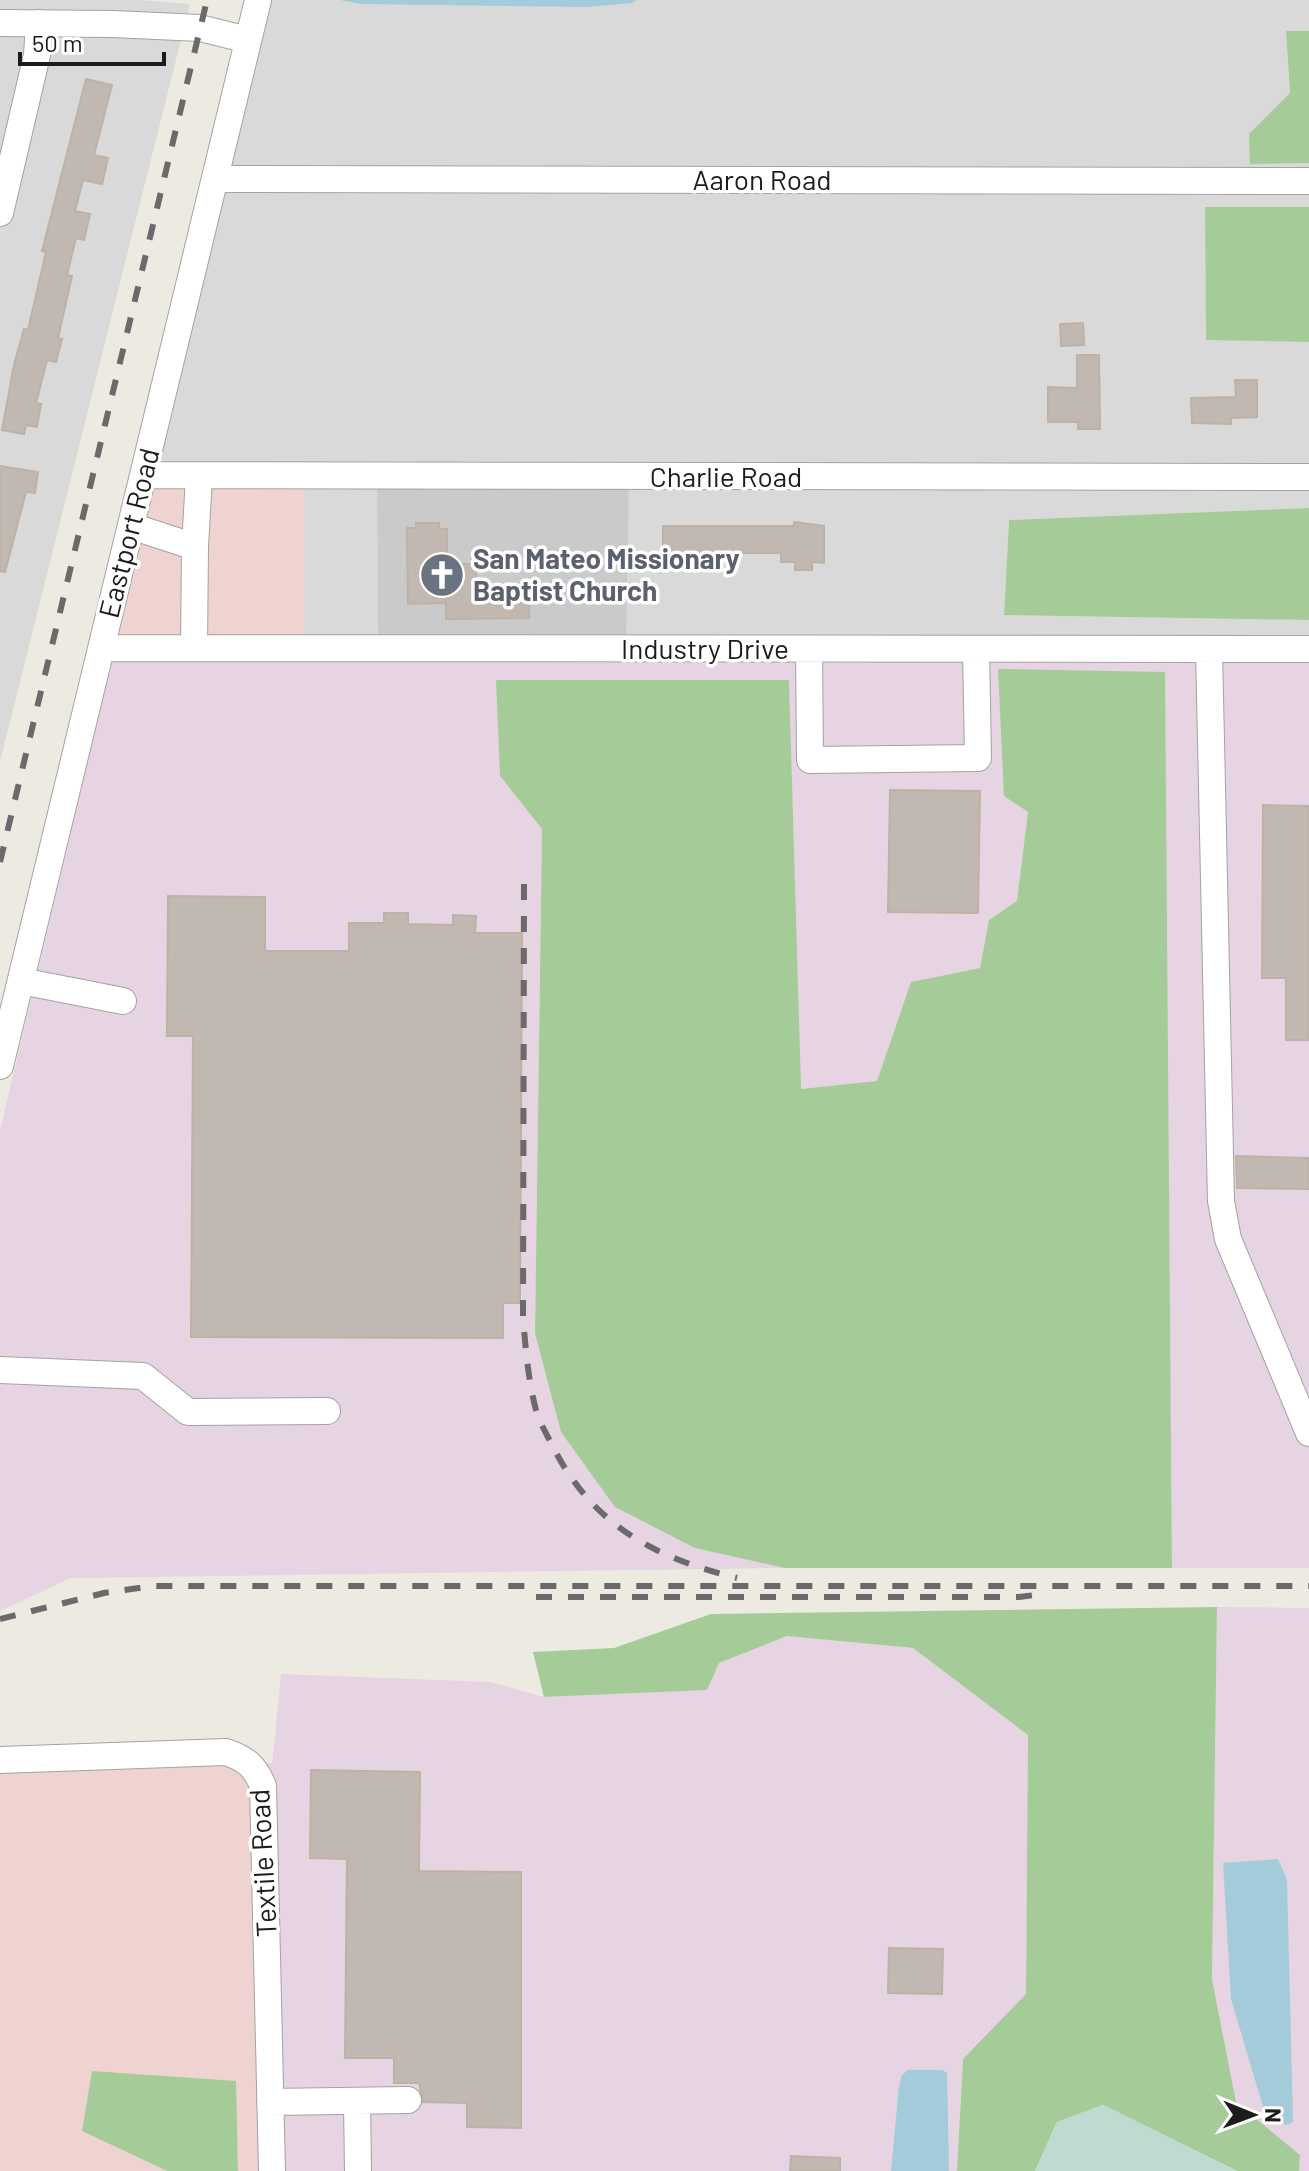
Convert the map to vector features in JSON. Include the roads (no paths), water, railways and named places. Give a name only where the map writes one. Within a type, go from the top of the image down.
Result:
[{"type":"street","name":"Eastport Road","points":[[0,1066],[258,0]]},
{"type":"street","points":[[0,23],[39,23],[79,12],[114,12],[248,40]]},
{"type":"street","points":[[0,213],[37,55],[39,23]]},
{"type":"street","name":"Aaron Road","points":[[215,179],[1309,181]]},
{"type":"street","name":"Charlie Road","points":[[143,475],[1309,477]]},
{"type":"street","points":[[194,648],[199,477]]},
{"type":"street","points":[[131,526],[195,547]]},
{"type":"street","name":"Industry Drive","points":[[102,648],[1309,649]]},
{"type":"street","points":[[809,649],[810,760],[978,758],[976,649]]},
{"type":"street","points":[[1209,649],[1221,1201],[1228,1239],[1309,1433]]},
{"type":"street","points":[[21,981],[123,1001]]},
{"type":"street","points":[[0,1370],[143,1376],[188,1412],[327,1411]]},
{"type":"street","name":"Textile Road","points":[[0,1760],[226,1752],[251,1763],[263,1786],[272,2171]]},
{"type":"street","points":[[270,2102],[408,2100]]},
{"type":"street","points":[[357,2101],[358,2171]]},
{"type":"water","points":[[340,0],[637,0],[588,7],[361,4]]},
{"type":"water","points":[[1278,1859],[1287,1880],[1293,2122],[1286,2125],[1264,2110],[1231,1999],[1223,1863]]},
{"type":"water","points":[[908,2070],[942,2070],[947,2073],[949,2171],[891,2171],[899,2086],[902,2075]]},
{"type":"railway","points":[[0,862],[207,0]]},
{"type":"railway","points":[[524,884],[523,1319],[536,1410],[567,1471],[605,1516],[651,1547],[737,1578]]},
{"type":"railway","points":[[0,1619],[104,1593],[153,1586],[1309,1586]]},
{"type":"railway","points":[[536,1597],[1019,1597],[1043,1594]]},
{"type":"place","name":"San Mateo Missionary Baptist Church","points":[[442,575]]}]
